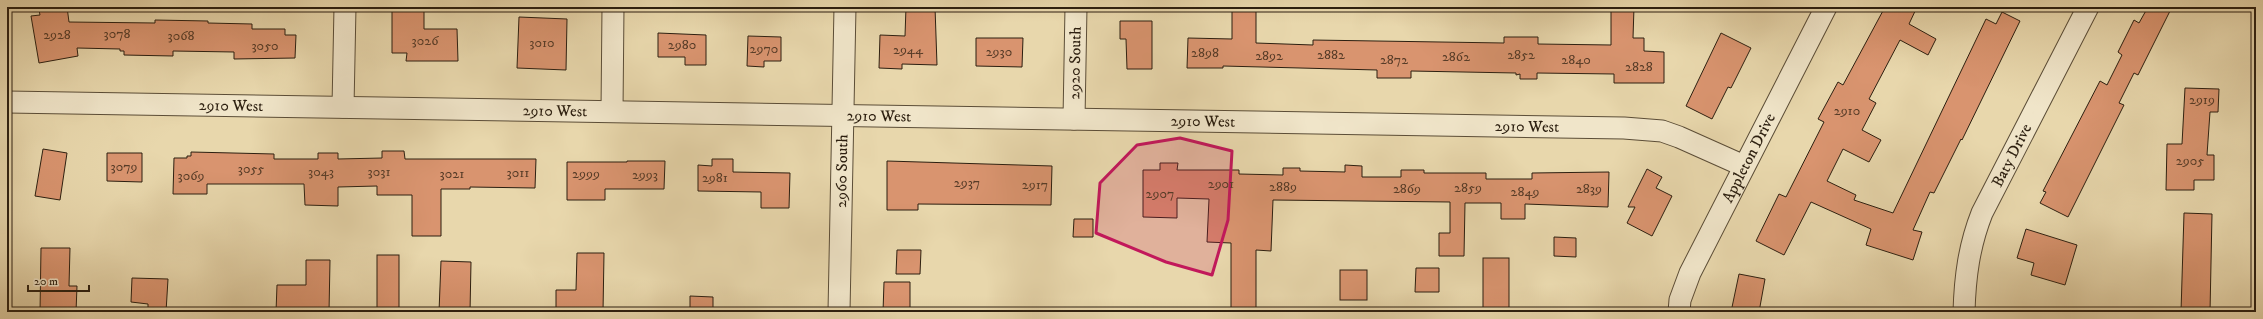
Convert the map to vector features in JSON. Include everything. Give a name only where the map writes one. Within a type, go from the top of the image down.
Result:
[{"type":"street","points":[[343,107],[345,7]]},
{"type":"street","points":[[612,111],[613,7]]},
{"type":"street","name":"2960 South","points":[[839,312],[845,7]]},
{"type":"street","name":"2920 South","points":[[1074,119],[1076,7]]},
{"type":"street","name":"Appleton Drive","points":[[1679,312],[1684,286],[1826,7]]},
{"type":"street","name":"Baty Drive","points":[[1964,312],[1967,267],[1973,237],[1982,213],[2088,7]]},
{"type":"street","name":"2910 West","points":[[7,102],[1643,129],[1679,137],[1744,166]]},
{"type":"highlighted area","points":[[1180,138],[1232,151],[1228,220],[1212,275],[1166,262],[1096,233],[1100,183],[1137,145]]},
{"type":"building","points":[[67,7],[69,22],[155,23],[155,20],[208,21],[208,23],[252,24],[252,29],[285,29],[285,35],[296,35],[295,58],[234,59],[234,52],[173,51],[173,56],[124,55],[124,51],[120,51],[120,49],[77,48],[78,56],[39,63],[31,16],[40,15],[39,10]]},
{"type":"building","points":[[392,7],[424,7],[424,29],[457,29],[458,61],[406,61],[407,53],[392,53]]},
{"type":"building","points":[[906,7],[935,7],[937,65],[902,64],[902,69],[879,68],[880,35],[905,36]]},
{"type":"building","points":[[1232,7],[1256,7],[1256,43],[1313,45],[1313,40],[1504,43],[1504,37],[1538,37],[1538,44],[1611,45],[1611,7],[1634,7],[1633,38],[1644,38],[1644,51],[1664,52],[1664,83],[1614,83],[1614,74],[1537,73],[1537,79],[1520,79],[1520,74],[1516,75],[1516,73],[1411,71],[1411,78],[1377,78],[1377,70],[1223,66],[1223,68],[1187,68],[1188,38],[1232,39]]},
{"type":"building","points":[[1885,7],[1917,7],[1909,24],[1936,39],[1928,55],[1900,40],[1869,99],[1876,103],[1862,130],[1881,140],[1869,162],[1843,149],[1827,181],[1856,195],[1854,200],[1893,213],[1986,19],[1996,24],[2002,12],[2020,21],[1962,140],[1961,139],[1934,193],[1930,192],[1913,230],[1922,232],[1913,260],[1866,245],[1871,229],[1811,202],[1784,255],[1756,241],[1779,194],[1786,197],[1824,122],[1818,119],[1838,82],[1843,85]]},
{"type":"building","points":[[2148,7],[2172,7],[2138,75],[2134,73],[2119,103],[2124,105],[2068,217],[2040,203],[2046,192],[2043,191],[2100,81],[2107,85],[2122,55],[2118,52],[2134,20],[2139,23]]},
{"type":"building","points":[[519,17],[567,19],[566,70],[517,68]]},
{"type":"building","points":[[1120,21],[1152,21],[1152,69],[1127,69],[1126,39],[1120,39]]},
{"type":"building","points":[[658,33],[706,35],[706,65],[685,65],[685,57],[658,57]]},
{"type":"building","points":[[1721,33],[1751,48],[1731,88],[1728,87],[1712,119],[1686,106]]},
{"type":"building","points":[[748,36],[781,37],[781,61],[764,61],[764,67],[747,66]]},
{"type":"building","points":[[976,38],[1023,38],[1022,67],[976,66]]},
{"type":"building","points":[[2185,88],[2219,89],[2218,112],[2210,112],[2207,155],[2214,155],[2214,180],[2194,180],[2194,190],[2166,190],[2167,144],[2182,144]]},
{"type":"building","points":[[43,149],[67,153],[60,200],[35,196]]},
{"type":"building","points":[[382,151],[404,151],[405,159],[536,159],[535,188],[470,187],[470,189],[441,189],[441,236],[412,236],[412,195],[377,195],[377,186],[338,187],[338,206],[305,205],[304,184],[207,184],[207,194],[173,194],[174,158],[187,158],[187,156],[191,156],[191,152],[274,154],[274,159],[318,159],[318,153],[338,153],[338,159],[382,158]]},
{"type":"building","points":[[107,153],[142,153],[142,182],[107,181]]},
{"type":"building","points":[[712,159],[733,159],[733,172],[790,173],[789,208],[761,208],[761,192],[698,191],[698,165],[712,166]]},
{"type":"building","points":[[665,161],[664,189],[605,189],[605,200],[567,200],[567,162]]},
{"type":"building","points":[[887,161],[1052,166],[1051,205],[918,204],[918,210],[887,210]]},
{"type":"building","points":[[1160,163],[1178,163],[1177,170],[1239,170],[1239,174],[1283,175],[1283,168],[1300,168],[1300,171],[1345,172],[1345,165],[1362,166],[1362,177],[1401,177],[1401,170],[1424,170],[1424,173],[1486,173],[1486,179],[1532,179],[1532,173],[1609,172],[1608,207],[1525,204],[1525,219],[1501,219],[1501,203],[1465,203],[1464,256],[1439,256],[1439,233],[1450,233],[1450,202],[1273,200],[1271,251],[1256,250],[1256,312],[1231,312],[1231,243],[1207,242],[1209,199],[1177,198],[1177,218],[1143,217],[1143,170],[1160,170]]},
{"type":"building","points":[[1647,169],[1662,177],[1656,188],[1672,196],[1652,236],[1627,223],[1635,207],[1628,207]]},
{"type":"building","points":[[2184,213],[2212,214],[2210,312],[2181,312]]},
{"type":"building","points":[[1074,219],[1093,219],[1093,237],[1073,237]]},
{"type":"building","points":[[2026,229],[2077,245],[2065,285],[2031,275],[2034,263],[2017,258]]},
{"type":"building","points":[[1554,237],[1576,238],[1576,257],[1554,256]]},
{"type":"building","points":[[41,248],[70,248],[69,286],[77,286],[76,312],[40,312]]},
{"type":"building","points":[[897,250],[921,250],[920,274],[896,274]]},
{"type":"building","points":[[577,253],[604,253],[603,312],[556,312],[556,290],[576,290]]},
{"type":"building","points":[[377,255],[399,255],[399,312],[377,312]]},
{"type":"building","points":[[1483,258],[1509,258],[1509,312],[1483,312]]},
{"type":"building","points":[[306,260],[330,260],[329,312],[276,312],[277,285],[306,285]]},
{"type":"building","points":[[441,261],[471,262],[470,312],[439,312]]},
{"type":"building","points":[[1416,268],[1439,268],[1439,292],[1415,292]]},
{"type":"building","points":[[1340,270],[1367,270],[1367,300],[1340,300]]},
{"type":"building","points":[[1739,274],[1765,279],[1759,312],[1731,312]]},
{"type":"building","points":[[132,278],[168,279],[166,312],[148,312],[148,304],[131,302]]},
{"type":"building","points":[[884,282],[910,282],[910,312],[883,312]]},
{"type":"building","points":[[690,296],[713,297],[713,312],[690,312]]}]
